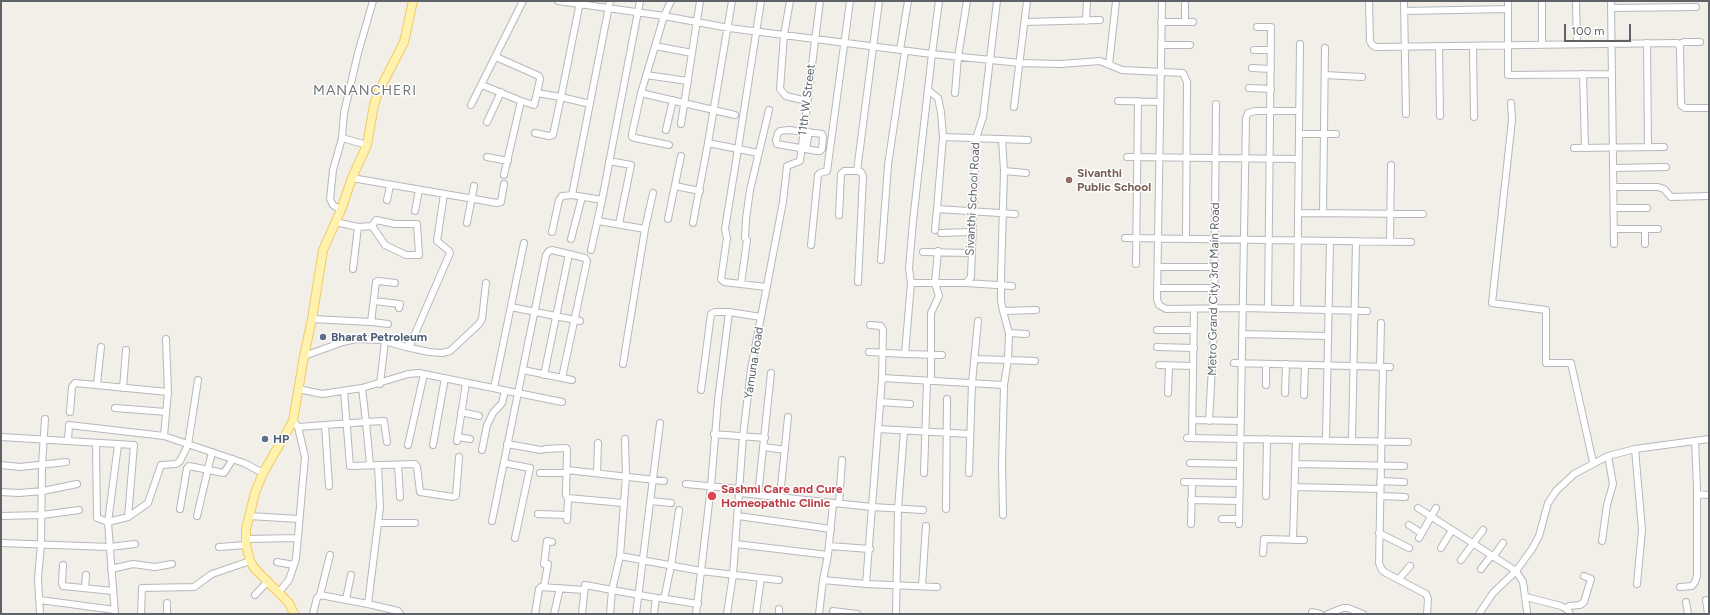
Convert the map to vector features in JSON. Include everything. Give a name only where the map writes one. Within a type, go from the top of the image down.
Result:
[{"type":"main road","points":[[294,614],[289,604],[255,569],[250,561],[246,542],[246,529],[255,493],[263,473],[296,424],[298,389],[312,319],[323,250],[367,145],[374,105],[378,93],[404,42],[413,1]]},
{"type":"street","points":[[341,210],[333,205],[330,199],[333,170],[342,138],[344,113],[358,53],[373,1]]},
{"type":"street","points":[[471,105],[523,1]]},
{"type":"street","points":[[558,1],[664,16],[756,32],[989,61],[1061,64],[1100,61],[1122,70],[1181,72],[1186,77],[1186,239]]},
{"type":"street","points":[[572,195],[610,1]]},
{"type":"street","points":[[591,250],[598,221],[640,1]]},
{"type":"street","points":[[669,145],[632,137],[632,134],[646,75],[664,16],[671,1]]},
{"type":"street","points":[[681,124],[700,1]]},
{"type":"street","points":[[693,223],[729,28],[732,1]]},
{"type":"street","points":[[761,1],[725,229],[727,238],[721,279],[724,282],[766,287]]},
{"type":"street","points":[[790,1],[784,35],[780,89],[786,96],[807,101]]},
{"type":"street","name":"11th W Street","points":[[800,160],[820,1]]},
{"type":"street","points":[[811,245],[818,175],[827,171],[850,1]]},
{"type":"street","points":[[857,171],[879,1]]},
{"type":"street","points":[[881,260],[888,165],[908,1]]},
{"type":"street","points":[[905,354],[911,283],[910,268],[913,221],[939,1]]},
{"type":"street","points":[[955,93],[958,57],[967,1]]},
{"type":"street","name":"Sivanthi School Road","points":[[966,283],[970,277],[976,138],[983,117],[997,1]]},
{"type":"street","points":[[1014,107],[1027,1]]},
{"type":"street","points":[[1086,21],[1088,1]]},
{"type":"street","points":[[1109,65],[1116,1]]},
{"type":"street","points":[[1162,1],[1157,288],[1158,303],[1161,308],[1367,311]]},
{"type":"street","points":[[1369,1],[1369,36],[1372,45],[1376,47],[1405,48],[1647,43],[1679,44],[1684,42],[1700,42]]},
{"type":"street","points":[[1404,1],[1406,114]]},
{"type":"street","points":[[1508,1],[1508,75],[1612,74]]},
{"type":"street","points":[[1542,1],[1542,45]]},
{"type":"street","points":[[1576,1],[1577,44]]},
{"type":"street","points":[[535,133],[549,136],[553,135],[580,3]]},
{"type":"street","points":[[1185,4],[1185,22]]},
{"type":"street","points":[[1614,244],[1611,4],[1696,7]]},
{"type":"street","points":[[1404,11],[1508,9]]},
{"type":"street","points":[[1025,22],[1100,20]]},
{"type":"street","points":[[1161,22],[1193,22]]},
{"type":"street","points":[[1257,27],[1271,27],[1268,309]]},
{"type":"street","points":[[1647,43],[1648,147]]},
{"type":"street","points":[[1297,309],[1300,44]]},
{"type":"street","points":[[1679,44],[1681,105],[1685,108],[1709,108]]},
{"type":"street","points":[[1161,45],[1190,45]]},
{"type":"street","points":[[655,46],[692,53]]},
{"type":"street","points":[[1473,46],[1474,117]]},
{"type":"street","points":[[1439,47],[1440,116]]},
{"type":"street","points":[[1323,213],[1325,48]]},
{"type":"street","points":[[1254,50],[1271,50]]},
{"type":"street","points":[[482,85],[534,105],[540,79],[539,76],[496,57]]},
{"type":"street","points":[[1252,68],[1271,69]]},
{"type":"street","points":[[1583,74],[1585,148]]},
{"type":"street","points":[[646,75],[688,81]]},
{"type":"street","points":[[1325,76],[1362,77]]},
{"type":"street","points":[[1249,88],[1271,89]]},
{"type":"street","points":[[928,90],[935,94],[940,101],[943,137],[935,230]]},
{"type":"street","points":[[487,122],[501,92]]},
{"type":"street","points":[[537,93],[590,104]]},
{"type":"street","points":[[641,93],[735,115]]},
{"type":"street","points":[[666,130],[673,100]]},
{"type":"street","points":[[504,175],[521,101]]},
{"type":"street","points":[[1118,101],[1160,102]]},
{"type":"street","points":[[1136,264],[1138,101]]},
{"type":"street","points":[[1511,103],[1512,120],[1492,303],[1546,310],[1546,363],[1571,362],[1593,462]]},
{"type":"street","name":"Metro Grand City 3rd Main Road","points":[[1209,421],[1214,309],[1216,104]]},
{"type":"street","points":[[740,284],[747,240],[745,238],[746,219],[750,190],[769,110]]},
{"type":"street","points":[[1222,519],[1239,522],[1246,116],[1251,111],[1299,111]]},
{"type":"street","points":[[780,131],[804,132],[822,134],[824,137],[822,149],[820,151],[817,152],[802,148],[779,146],[776,144],[778,133],[780,131]]},
{"type":"street","points":[[1299,134],[1336,134]]},
{"type":"street","points":[[943,137],[1028,140]]},
{"type":"street","points":[[342,138],[367,145]]},
{"type":"street","points":[[1002,139],[1004,171],[1001,286],[1003,311],[1009,333],[1008,360],[1004,385],[1002,515]]},
{"type":"street","points":[[708,143],[758,153]]},
{"type":"street","points":[[1574,148],[1664,146]]},
{"type":"street","points":[[668,219],[681,156]]},
{"type":"street","points":[[487,157],[508,161]]},
{"type":"street","points":[[1127,157],[1299,159]]},
{"type":"street","points":[[609,160],[631,165],[619,224]]},
{"type":"street","name":"Yamuna Road","points":[[727,614],[733,575],[743,436],[751,369],[783,202],[787,166],[800,160]]},
{"type":"street","points":[[1390,242],[1391,165]]},
{"type":"street","points":[[1613,168],[1666,167]]},
{"type":"street","points":[[839,215],[841,174],[844,171],[861,172],[863,176],[858,282]]},
{"type":"street","points":[[1004,171],[1026,173]]},
{"type":"street","points":[[352,178],[390,186],[497,203],[501,202],[504,184]]},
{"type":"street","points":[[387,200],[390,186]]},
{"type":"street","points":[[467,223],[474,186]]},
{"type":"street","points":[[675,186],[700,191]]},
{"type":"street","points":[[1613,187],[1658,187],[1664,189],[1669,196],[1673,197],[1709,196]]},
{"type":"street","points":[[416,211],[419,190]]},
{"type":"street","points":[[623,364],[645,229],[653,193]]},
{"type":"street","points":[[406,347],[411,344],[450,253],[437,241],[444,194]]},
{"type":"street","points":[[552,232],[559,200],[562,196],[572,195],[602,200]]},
{"type":"street","points":[[571,239],[582,197]]},
{"type":"street","points":[[1614,208],[1647,208]]},
{"type":"street","points":[[937,209],[1015,214]]},
{"type":"street","points":[[1298,213],[1423,214]]},
{"type":"street","points":[[335,222],[358,228],[372,226],[376,220],[395,224],[417,224],[419,255],[406,255],[385,245],[372,226]]},
{"type":"street","points":[[598,221],[645,229]]},
{"type":"street","points":[[353,269],[358,228]]},
{"type":"street","points":[[1614,229],[1658,229]]},
{"type":"street","points":[[1645,229],[1645,244]]},
{"type":"street","points":[[941,233],[971,232]]},
{"type":"street","points":[[1126,238],[1411,242]]},
{"type":"street","points":[[1326,440],[1330,241]]},
{"type":"street","points":[[1352,441],[1356,241]]},
{"type":"street","points":[[494,388],[524,242]]},
{"type":"street","points":[[492,522],[547,252],[552,250],[585,258],[587,262],[577,320],[562,378]]},
{"type":"street","points":[[923,252],[938,251],[971,253]]},
{"type":"street","points":[[924,473],[925,432],[932,355],[931,313],[939,296],[935,284],[938,251]]},
{"type":"street","points":[[544,374],[569,254]]},
{"type":"street","points":[[1158,267],[1214,268]]},
{"type":"street","points":[[372,322],[376,282],[395,283]]},
{"type":"street","points":[[304,356],[349,340],[372,339],[429,352],[442,353],[450,351],[479,324],[482,319],[486,283]]},
{"type":"street","points":[[911,283],[966,283],[1012,286]]},
{"type":"street","points":[[1157,288],[1214,288]]},
{"type":"street","points":[[374,301],[400,304],[399,308]]},
{"type":"street","points":[[511,307],[577,320]]},
{"type":"street","points":[[1194,309],[1192,420],[1190,438],[1408,442]]},
{"type":"street","points":[[1003,311],[1036,310]]},
{"type":"street","points":[[701,390],[712,314],[715,312],[729,312],[761,317]]},
{"type":"street","points":[[696,614],[714,434],[729,312]]},
{"type":"street","points":[[312,319],[388,324]]},
{"type":"street","points":[[969,473],[972,383],[978,321]]},
{"type":"street","points":[[1381,323],[1384,367],[1380,481],[1380,567],[1386,573],[1426,594],[1428,599],[1427,614]]},
{"type":"street","points":[[866,584],[870,549],[883,353],[883,330],[881,326],[870,325]]},
{"type":"street","points":[[1157,330],[1194,330]]},
{"type":"street","points":[[1009,333],[1026,334]]},
{"type":"street","points":[[1242,334],[1328,336]]},
{"type":"street","points":[[164,436],[168,392],[166,339]]},
{"type":"street","points":[[380,384],[385,341]]},
{"type":"street","points":[[97,384],[101,347]]},
{"type":"street","points":[[1157,347],[1194,348]]},
{"type":"street","points":[[123,388],[126,350]]},
{"type":"street","points":[[869,352],[942,355]]},
{"type":"street","points":[[975,359],[1035,361]]},
{"type":"street","points":[[1234,363],[1384,367]]},
{"type":"street","points":[[1266,364],[1266,385]]},
{"type":"street","points":[[1285,393],[1286,364]]},
{"type":"street","points":[[1159,365],[1193,366]]},
{"type":"street","points":[[1304,394],[1305,365]]},
{"type":"street","points":[[1168,393],[1169,366]]},
{"type":"street","points":[[523,370],[572,380]]},
{"type":"street","points":[[758,495],[771,373]]},
{"type":"street","points":[[298,389],[322,394],[380,384],[408,374],[424,374],[562,402]]},
{"type":"street","points":[[408,446],[424,374]]},
{"type":"street","points":[[433,445],[445,378]]},
{"type":"street","points":[[882,378],[1004,385]]},
{"type":"street","points":[[96,443],[96,516],[98,520],[108,522],[128,517],[148,503],[161,465],[176,464],[180,462],[188,445],[198,380]]},
{"type":"street","points":[[466,383],[457,439],[470,439]]},
{"type":"street","points":[[70,412],[73,384],[97,384],[168,392]]},
{"type":"street","points":[[362,388],[370,465]]},
{"type":"street","points":[[344,391],[349,465],[417,465],[420,492],[453,497],[456,496],[460,457]]},
{"type":"street","points":[[482,450],[487,425],[493,413],[502,403],[505,391]]},
{"type":"street","points":[[946,509],[947,399]]},
{"type":"street","points":[[880,402],[910,404]]},
{"type":"street","points":[[115,408],[166,412]]},
{"type":"street","points":[[461,412],[479,416]]},
{"type":"street","points":[[780,497],[788,417]]},
{"type":"street","points":[[40,614],[38,579],[41,544],[43,490],[42,465],[45,419]]},
{"type":"street","points":[[1192,420],[1241,421]]},
{"type":"street","points":[[279,592],[289,580],[294,566],[299,519],[305,457],[296,424],[325,425],[384,421],[387,442]]},
{"type":"street","points":[[636,614],[644,561],[652,480],[660,423]]},
{"type":"street","points":[[68,440],[69,425],[164,436],[244,462],[263,473]]},
{"type":"street","points":[[325,425],[329,486]]},
{"type":"street","points":[[878,429],[970,434]]},
{"type":"street","points":[[896,614],[898,509],[904,431]]},
{"type":"street","points":[[714,434],[765,438]]},
{"type":"street","points":[[1,437],[134,445],[128,517]]},
{"type":"street","points":[[610,614],[612,590],[620,556],[626,476],[625,439]]},
{"type":"street","points":[[1266,496],[1267,439]]},
{"type":"street","points":[[1479,614],[1493,593],[1516,571],[1539,536],[1548,503],[1556,491],[1574,474],[1593,462],[1608,456],[1636,449],[1709,439]]},
{"type":"street","points":[[1293,540],[1296,440]]},
{"type":"street","points":[[1680,586],[1692,586],[1697,576],[1697,494],[1695,441]]},
{"type":"street","points":[[597,473],[598,443]]},
{"type":"street","points":[[507,444],[543,449],[567,448],[567,517],[538,514]]},
{"type":"street","points":[[40,600],[115,612],[108,522],[118,445]]},
{"type":"street","points":[[764,447],[785,450]]},
{"type":"street","points":[[1636,449],[1642,530],[1637,584]]},
{"type":"street","points":[[197,516],[212,452]]},
{"type":"street","points":[[1602,541],[1613,484],[1608,456]]},
{"type":"street","points":[[180,509],[187,468],[190,466],[208,471],[224,473],[233,459]]},
{"type":"street","points":[[819,614],[842,460]]},
{"type":"street","points":[[1,466],[20,467],[66,462]]},
{"type":"street","points":[[504,463],[530,468],[515,538]]},
{"type":"street","points":[[1190,463],[1240,464]]},
{"type":"street","points":[[1295,464],[1404,466]]},
{"type":"street","points":[[368,604],[380,507],[378,465]]},
{"type":"street","points":[[398,465],[400,497]]},
{"type":"street","points":[[540,473],[567,471],[664,481]]},
{"type":"street","points":[[1380,481],[1404,482]]},
{"type":"street","points":[[1184,482],[1240,482]]},
{"type":"street","points":[[1191,524],[1192,482]]},
{"type":"street","points":[[1,492],[43,490],[77,484]]},
{"type":"street","points":[[686,484],[710,486],[758,495],[872,507],[923,510]]},
{"type":"street","points":[[1295,487],[1380,489]]},
{"type":"street","points":[[1697,494],[1709,495]]},
{"type":"street","points":[[1380,496],[1405,496]]},
{"type":"street","points":[[568,498],[623,503]]},
{"type":"street","points":[[1191,500],[1239,501]]},
{"type":"street","points":[[650,501],[670,503]]},
{"type":"street","points":[[1418,508],[1516,571],[1523,582],[1527,611]]},
{"type":"street","points":[[1408,525],[1420,535],[1436,508]]},
{"type":"street","points":[[1,516],[42,515],[80,510]]},
{"type":"street","points":[[664,599],[671,566],[679,510]]},
{"type":"street","points":[[249,516],[299,519]]},
{"type":"street","points":[[738,516],[831,529]]},
{"type":"street","points":[[378,523],[415,523]]},
{"type":"street","points":[[922,586],[926,526]]},
{"type":"street","points":[[1441,548],[1452,530]]},
{"type":"street","points":[[1461,560],[1483,530]]},
{"type":"street","points":[[1380,533],[1409,548]]},
{"type":"street","points":[[219,547],[246,542],[297,538]]},
{"type":"street","points":[[1264,553],[1264,539],[1304,540]]},
{"type":"street","points":[[544,588],[548,564],[544,564],[547,541],[552,542]]},
{"type":"street","points":[[1,543],[110,546],[135,544]]},
{"type":"street","points":[[1481,569],[1503,543]]},
{"type":"street","points":[[736,544],[828,555]]},
{"type":"street","points":[[829,546],[870,549]]},
{"type":"street","points":[[313,614],[317,598],[320,595],[330,555]]},
{"type":"street","points":[[620,556],[701,571],[778,580]]},
{"type":"street","points":[[141,614],[142,588],[194,586],[212,574],[250,561]]},
{"type":"street","points":[[276,562],[294,566]]},
{"type":"street","points":[[111,569],[133,564],[155,567],[172,564]]},
{"type":"street","points":[[64,565],[62,585],[113,591]]},
{"type":"street","points":[[1399,579],[1410,566]]},
{"type":"street","points":[[346,599],[351,575]]},
{"type":"street","points":[[85,588],[86,576]]},
{"type":"street","points":[[1526,597],[1568,611],[1569,606],[1580,605],[1584,602],[1592,579],[1584,576]]},
{"type":"street","points":[[756,614],[761,578]]},
{"type":"street","points":[[823,580],[896,586],[936,587]]},
{"type":"street","points":[[255,595],[268,581]]},
{"type":"street","points":[[582,614],[585,585],[698,604]]},
{"type":"street","points":[[554,614],[560,588]]},
{"type":"street","points":[[535,614],[539,589],[560,588],[584,590]]},
{"type":"street","points":[[320,595],[346,599],[398,611],[400,614]]},
{"type":"street","points":[[654,614],[656,598]]},
{"type":"street","points":[[1706,600],[1708,614]]},
{"type":"street","points":[[1686,602],[1688,614]]},
{"type":"street","points":[[167,603],[167,614]]},
{"type":"street","points":[[1328,614],[1343,608],[1363,614]]},
{"type":"street","points":[[833,612],[857,614]]},
{"type":"street","points":[[1312,612],[1320,614]]},
{"type":"place","name":"Sivanthi Public School","points":[[1069,180]]},
{"type":"place","name":"Bharat Petroleum","points":[[323,337]]},
{"type":"place","name":"HP","points":[[265,439]]},
{"type":"place","name":"Sashmi Care and Cure Homeopathic Clinic","points":[[712,496]]},
{"type":"district","name":"MANANCHERI","points":[[365,91]]}]
